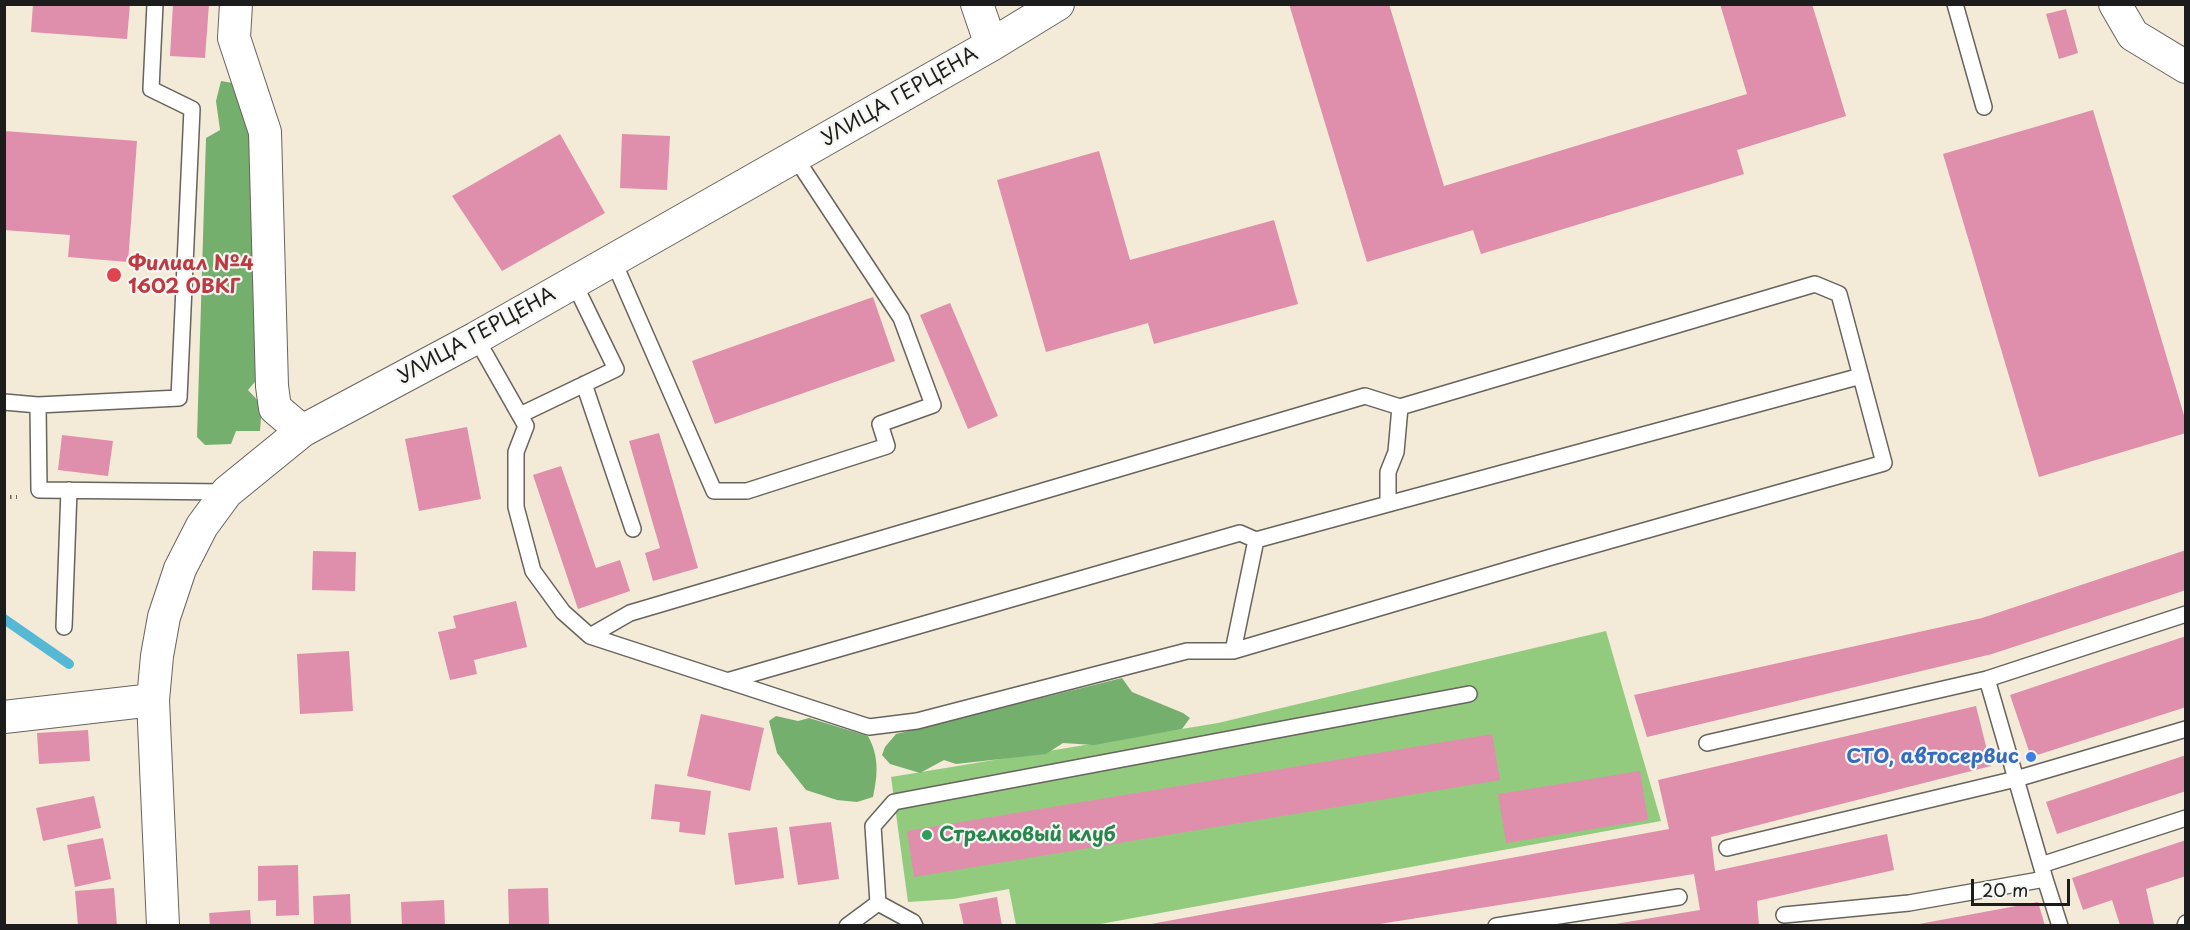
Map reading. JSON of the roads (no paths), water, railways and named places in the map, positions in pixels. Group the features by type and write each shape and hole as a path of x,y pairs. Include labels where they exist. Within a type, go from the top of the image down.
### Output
{"street":[{"path":"236,4 234,38 265,132 272,386 275,408 302,431"},
{"path":"977,4 992,45"},
{"name":"УЛИЦА ГЕРЦЕНА","path":"164,926 153,700 157,656 164,617 180,569 202,526 227,492 302,431 574,283 992,45 1058,4"},
{"path":"2115,4 2133,35 2186,68"},
{"path":"4,717 153,700"}],"lane":[{"path":"4,402 38,405 178,398 192,109 151,89 155,4"},
{"path":"1955,4 1984,107"},
{"path":"614,260 714,491 747,491 887,446 880,424 933,405 901,318 795,157"},
{"path":"520,415 616,369 574,283"},
{"path":"476,338 526,426 516,452 516,507 533,571 563,612 590,636 869,727 918,721 1187,651 1233,651 1548,558 1884,463 1839,294 1815,284 1401,406 1365,396 630,613 590,636"},
{"path":"727,681 1240,533 1256,540 1861,376"},
{"path":"584,384 633,529"},
{"path":"38,405 39,490 227,492"},
{"path":"1388,504 1388,472 1396,452 1401,406"},
{"path":"64,627 69,490"},
{"path":"1233,651 1256,540"},
{"path":"1707,743 1988,679 2186,614"},
{"path":"1988,679 2060,926"},
{"path":"878,903 873,826 894,802 1469,694"},
{"path":"1727,848 2016,780 2186,729"},
{"path":"1784,915 1909,903 2043,872 2186,818"},
{"path":"1496,926 1679,897"},
{"path":"847,926 878,903"},
{"path":"878,903 913,922 915,926"}],"waterway":[{"path":"4,619 69,664"}],"place":[{"name":"Филиал №4 1602 ОВКГ","path":"114,275"},
{"name":"СТО, автосервис","path":"2031,757"},
{"name":"Стрелковый клуб","path":"927,835"}]}
